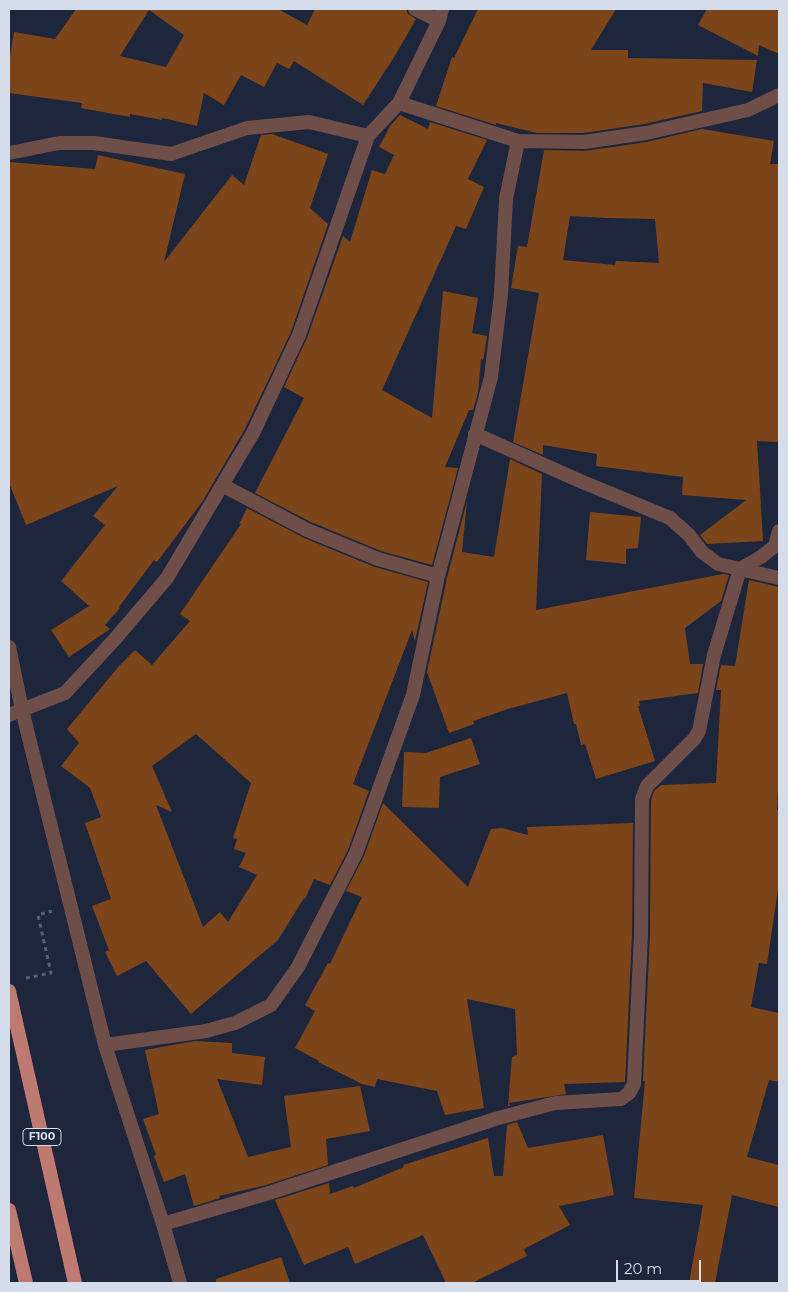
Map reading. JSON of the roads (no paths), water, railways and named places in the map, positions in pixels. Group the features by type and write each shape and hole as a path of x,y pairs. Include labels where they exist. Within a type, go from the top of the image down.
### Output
{"highway":[{"name":"F100","path":"13,986 76,1283"},
{"path":"9,1210 26,1283"}],"street":[{"path":"15,712 65,693 115,639 167,578 253,432 299,336 368,136 399,103 440,15 415,9"},
{"path":"399,103 518,141 584,142 646,133 748,110 778,98"},
{"path":"9,154 59,143 94,143 170,154 247,128 309,122 368,136"},
{"path":"105,1044 206,1031 235,1023 271,1005 298,967 356,853 410,704 438,576 491,377 501,294 506,199 518,141"},
{"path":"475,434 580,481 670,518 689,535 702,552 718,564 779,578"},
{"path":"222,485 307,530 378,559 438,576"},
{"path":"163,1224 269,1193 495,1119 555,1103 621,1099 630,1093 634,1084 640,943 642,799 647,786 694,739 699,731 714,655 740,569 761,557 775,546 779,531"},
{"path":"9,647 15,712 105,1044 180,1283"}]}
